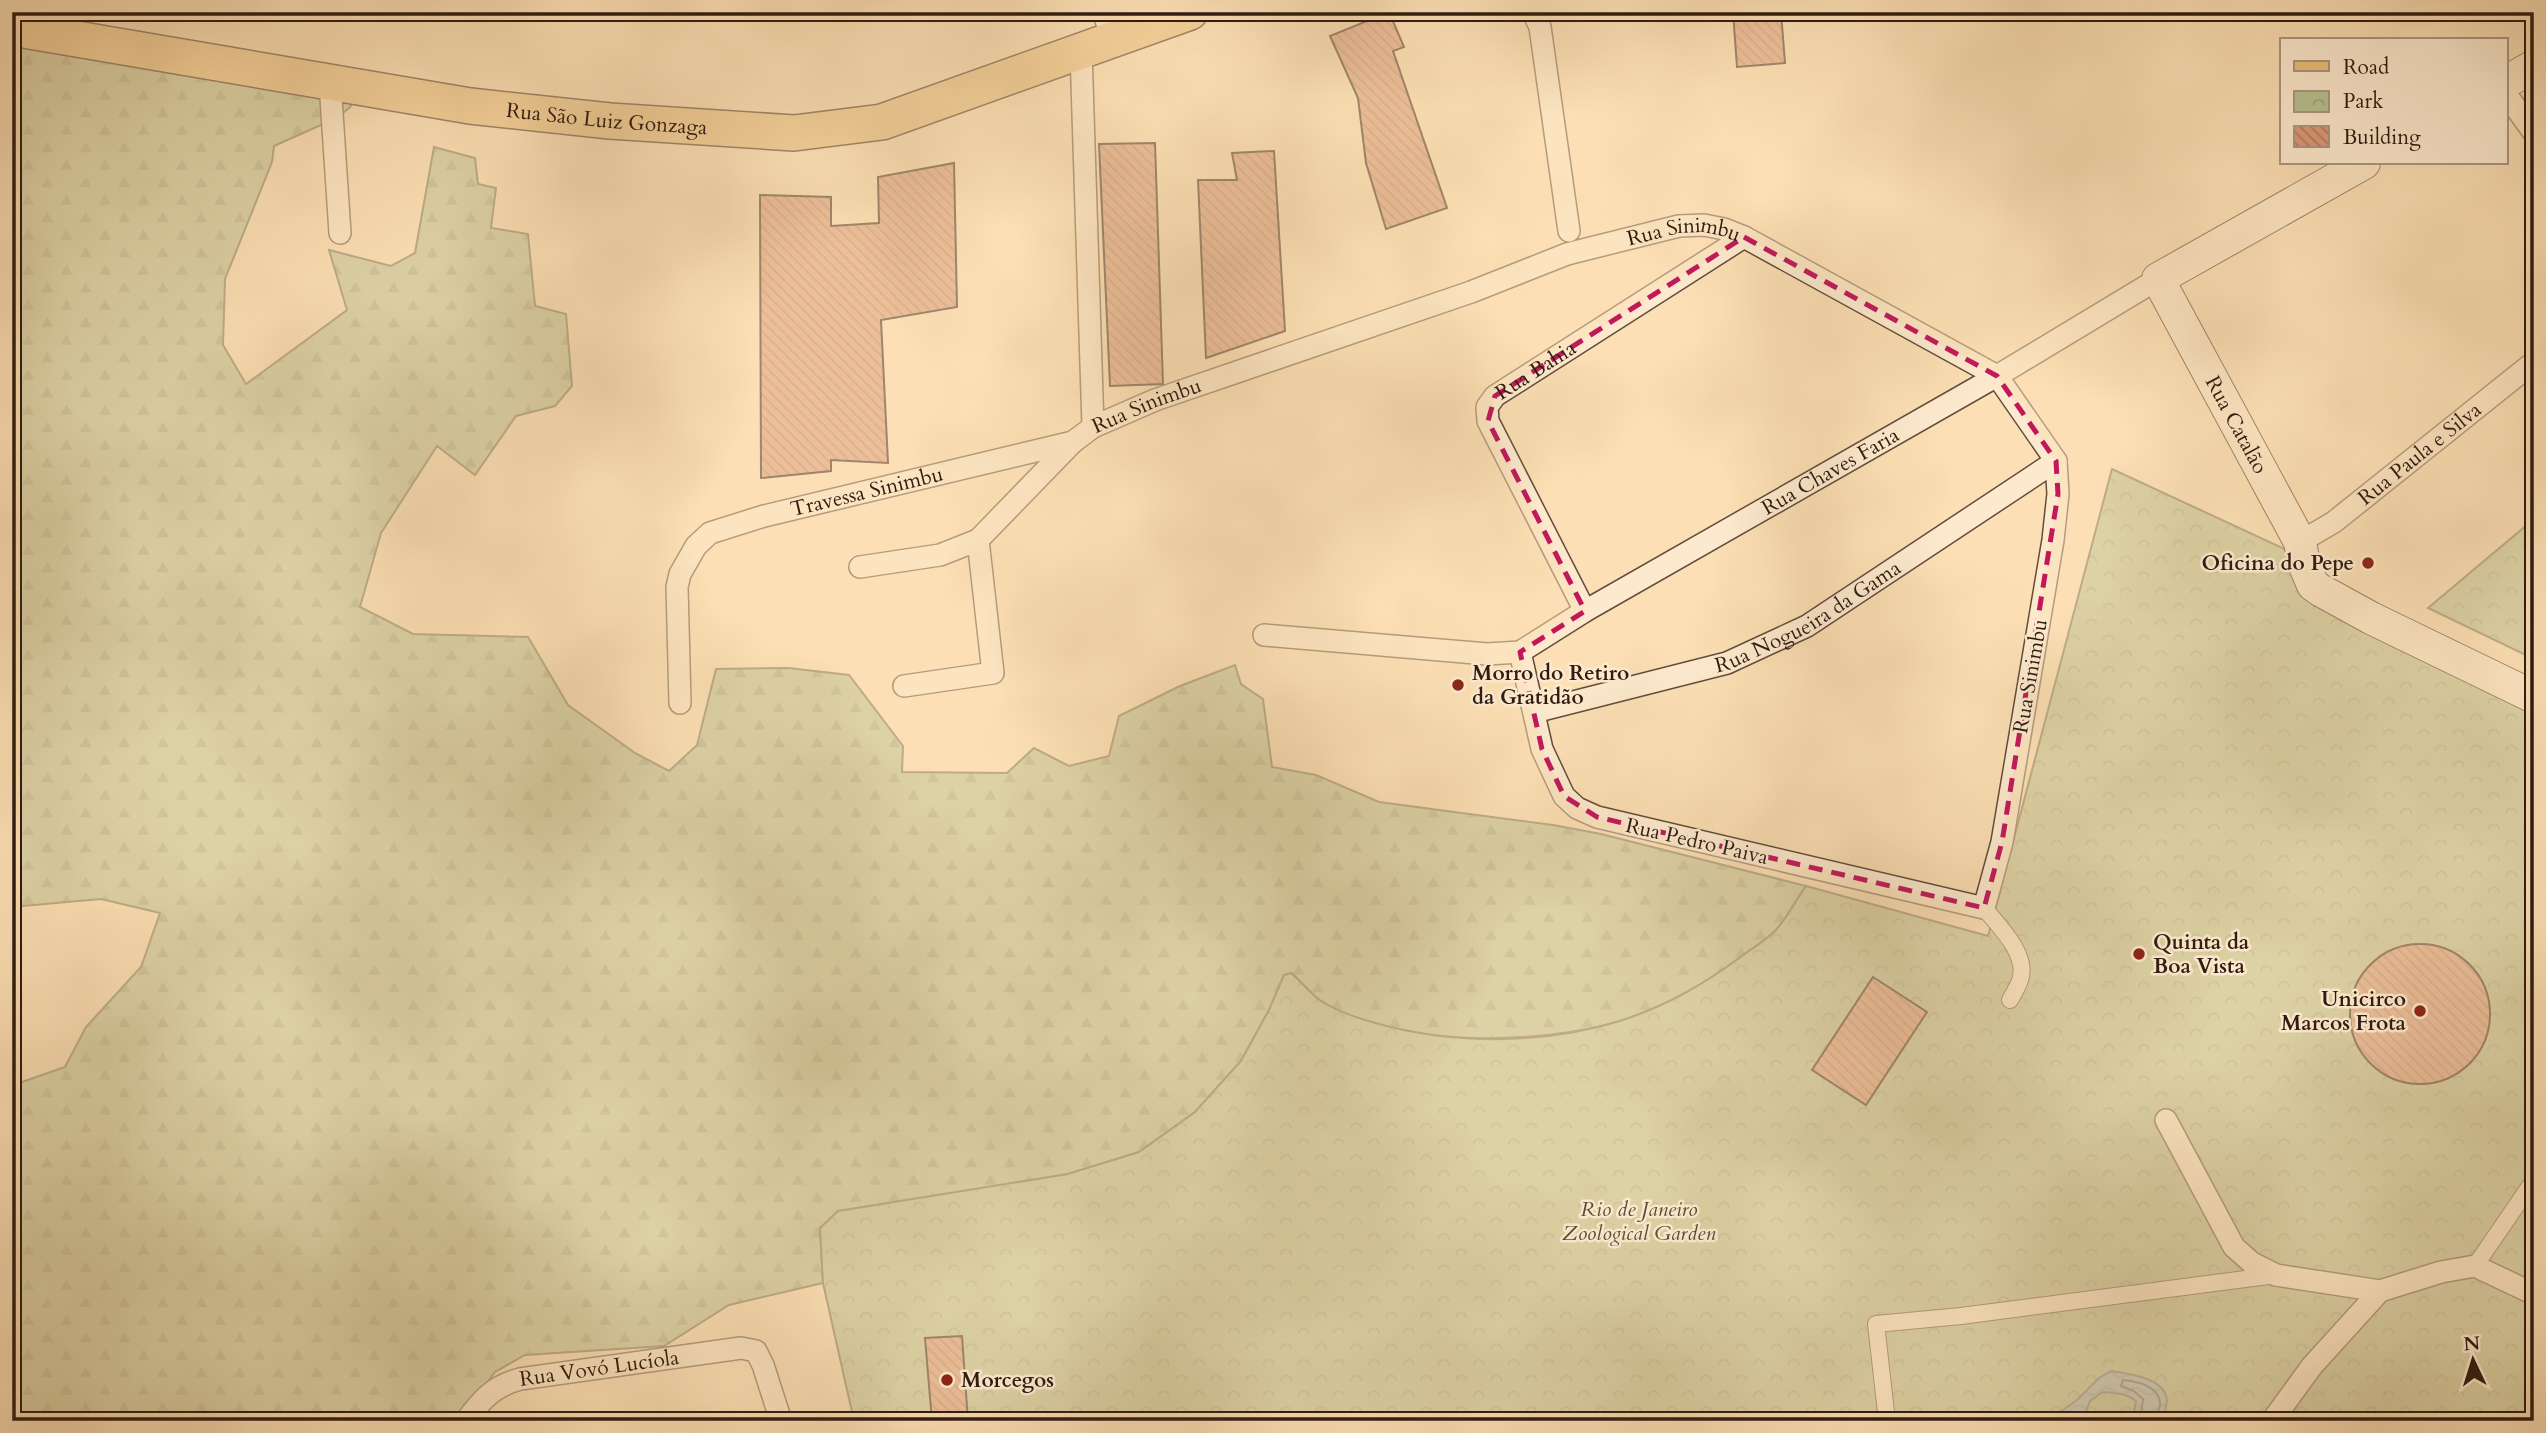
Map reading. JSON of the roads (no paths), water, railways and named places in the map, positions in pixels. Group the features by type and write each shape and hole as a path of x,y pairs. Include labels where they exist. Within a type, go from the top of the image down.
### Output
{"main road":[{"name":"Rua São Luiz Gonzaga","path":"12,28 470,106 533,114 794,133 883,122 1081,51 1108,26 1190,12"},
{"path":"2508,81 2534,66"},
{"name":"Rua Chaves Faria","path":"2158,279 2362,164"},
{"name":"Rua Catalão","path":"2158,279 2301,542 2301,555 2313,585 2361,612 2534,697"}],"street":[{"path":"1533,12 1540,27 1569,231"},
{"path":"1081,51 1093,427"},
{"path":"330,83 341,233"},
{"path":"2508,97 2534,132"},
{"name":"Rua Sinimbu","path":"860,567 940,555 978,540 1073,442 1093,427 1155,400 1471,292 1567,254 1679,226 1704,225 1724,229 1744,237 1997,376 2056,461 2058,494 2053,540 2002,842 1984,908"},
{"name":"Rua Bahia","path":"1586,611 1488,421 1487,407 1495,396 1744,237"},
{"name":"Rua Chaves Faria","path":"1264,635 1487,654 1520,652 1586,611 1997,376 2158,279"},
{"name":"Rua Paula e Silva","path":"2301,542 2334,522 2534,362"},
{"name":"Travessa Sinimbu","path":"680,703 677,587 680,574 696,546 710,533 791,509 1073,442"},
{"name":"Rua Nogueira da Gama","path":"1534,712 1727,663 1807,626 2056,461"},
{"path":"904,686 993,673 978,540"},
{"name":"Rua Pedro Paiva","path":"1520,652 1542,749 1564,796 1577,808 1597,817 1984,908"},
{"path":"1984,908 2011,939 2019,959 2022,978 2010,1000"},
{"path":"2166,1120 2234,1247 2252,1263 2276,1275"},
{"path":"2475,1266 2534,1180"},
{"path":"1887,1421 1876,1324 1961,1316 2276,1275 2380,1291 2441,1272 2475,1266 2534,1294"},
{"path":"2273,1421 2312,1366 2380,1291"},
{"name":"Rua Vovó Lucíola","path":"466,1421 482,1398 500,1385 520,1379 748,1348 757,1351 781,1421"}],"water":[{"path":"2111,1371 2145,1378 2162,1389 2166,1397 2166,1408 2160,1421 2125,1421 2134,1412 2136,1401 2124,1395 2103,1392 2090,1401 2082,1421 2048,1421 2077,1400 2099,1378"}],"place":[{"name":"Oficina do Pepe","path":"2368,563"},
{"name":"Morro do Retiro da Gratidão","path":"1458,685"},
{"name":"Quinta da Boa Vista","path":"2139,954"},
{"name":"Unicirco Marcos Frota","path":"2420,1011"},
{"name":"Morcegos","path":"947,1380"}],"park label":[{"name":"Rio de Janeiro Zoological Garden","path":"1639,1221"}]}
